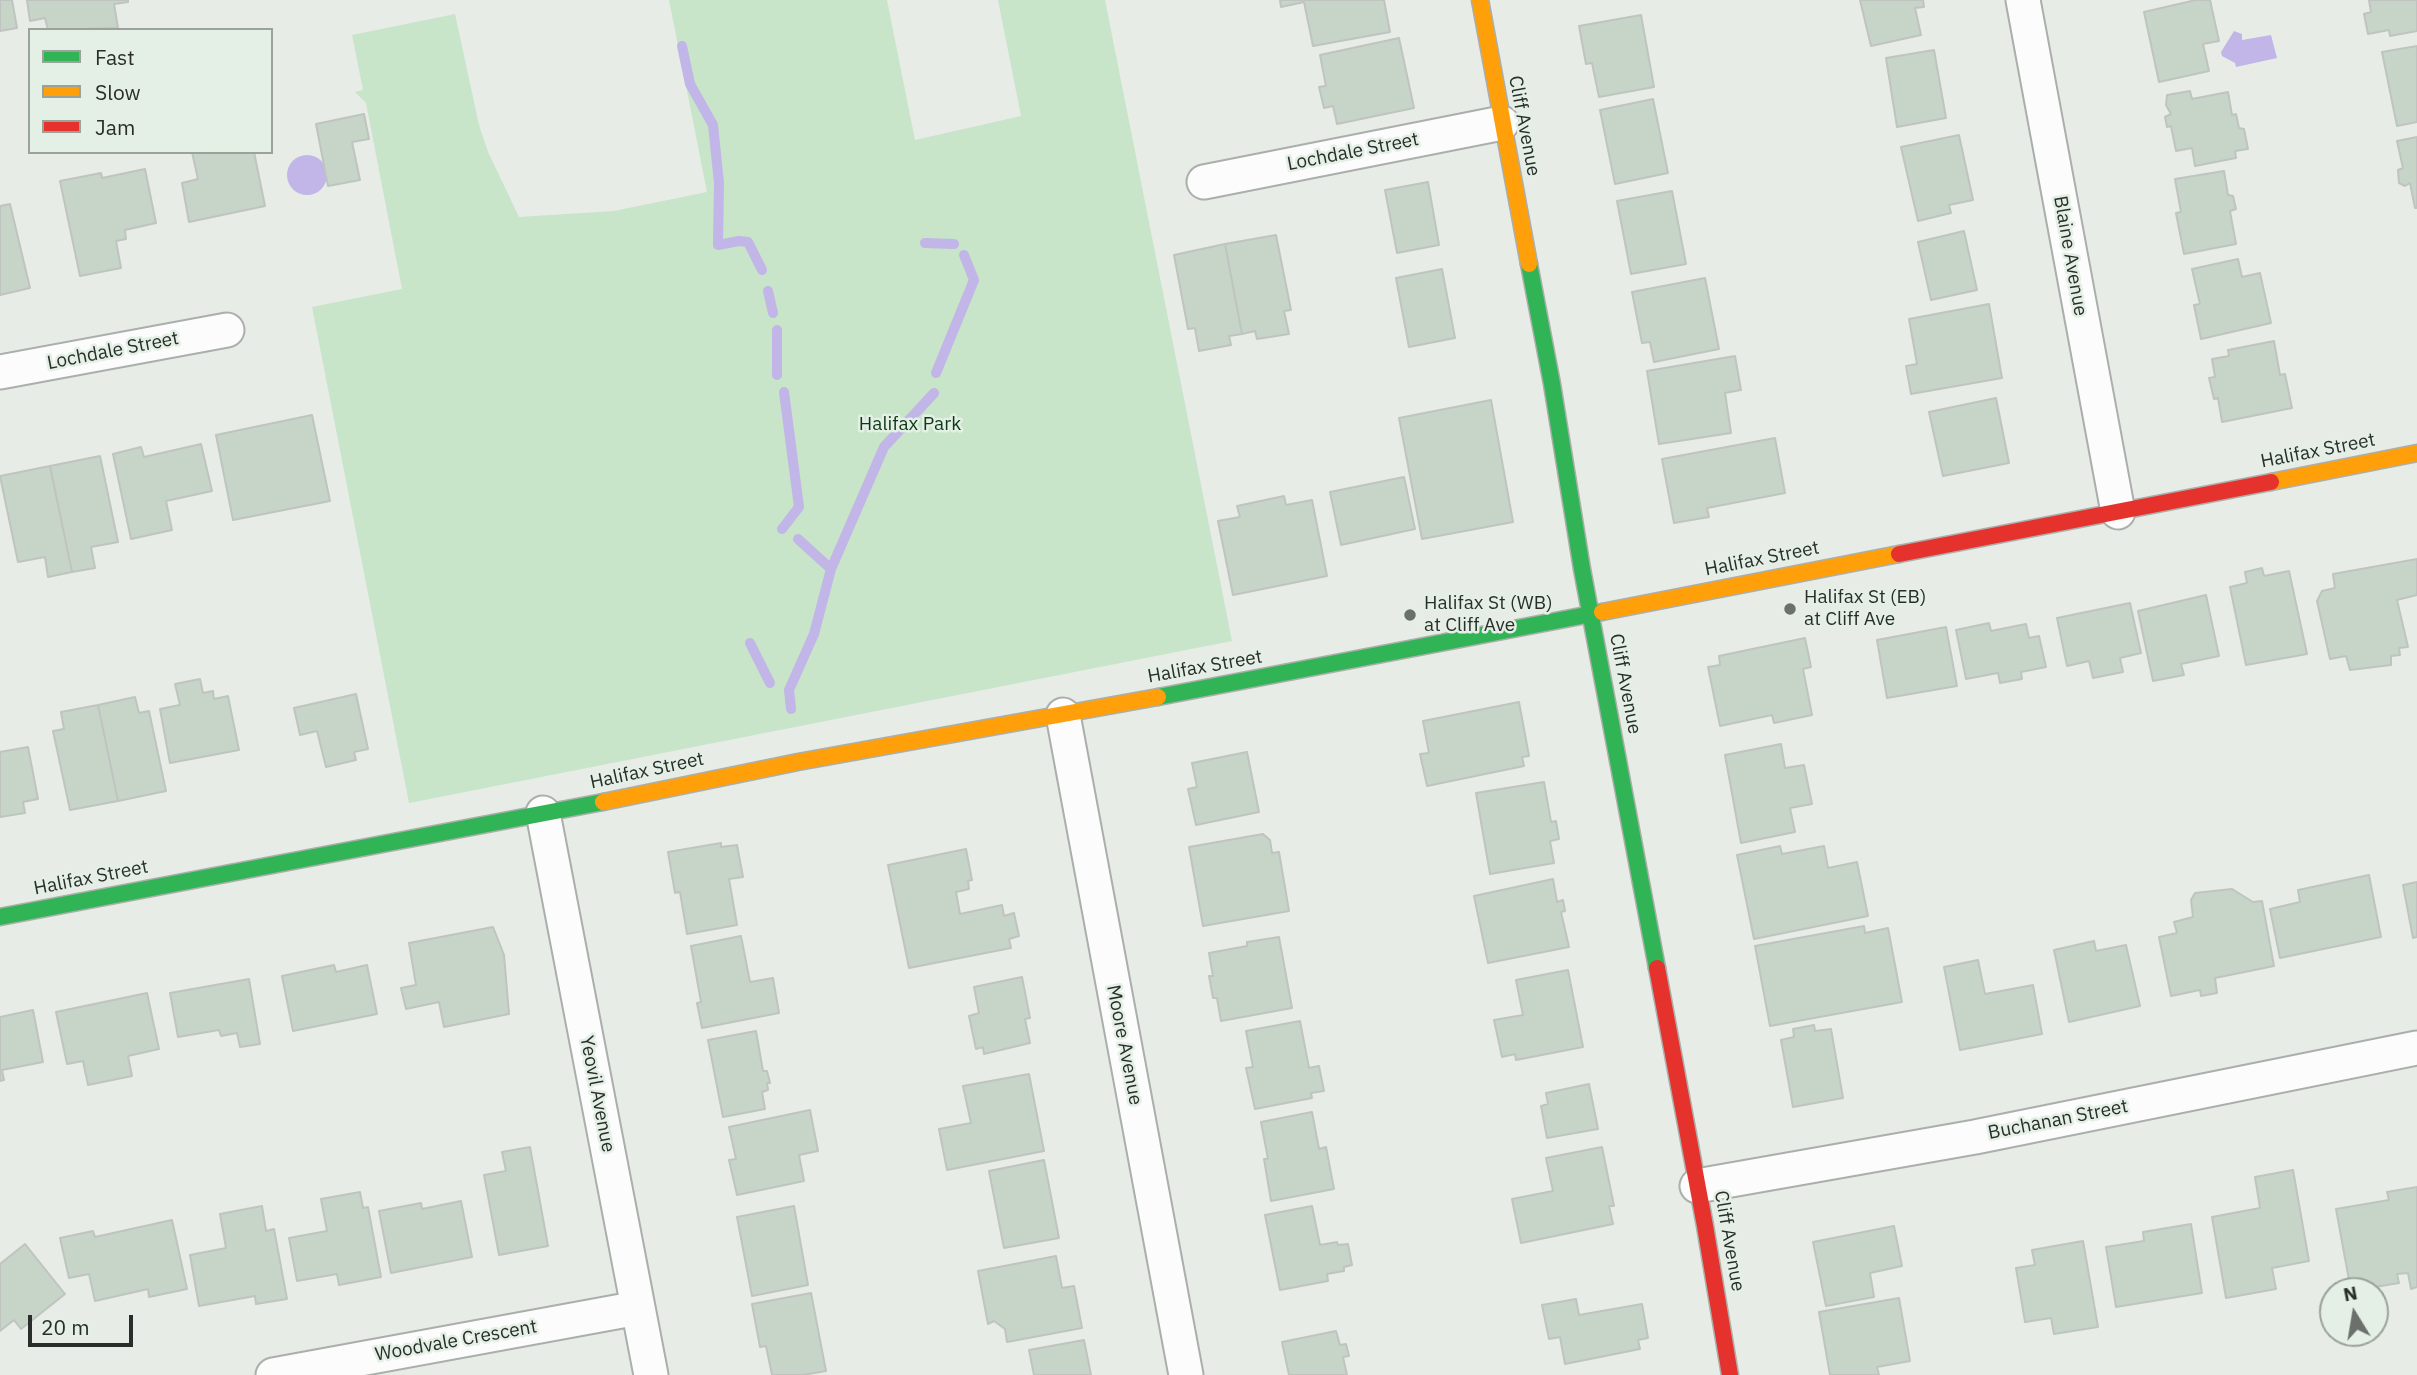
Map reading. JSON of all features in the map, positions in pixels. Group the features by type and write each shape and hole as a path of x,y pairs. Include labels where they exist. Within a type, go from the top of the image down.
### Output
{"street":[{"name":"Cliff Avenue","path":"1480,0 1552,384 1591,614 1730,1375"},
{"name":"Blaine Avenue","path":"2024,0 2118,512"},
{"name":"Lochdale Street","path":"1204,182 1502,122"},
{"name":"Lochdale Street","path":"0,372 227,330"},
{"name":"Halifax Street","path":"0,917 798,762 1063,715 1591,614 2417,453"},
{"name":"Moore Avenue","path":"1063,715 1186,1375"},
{"name":"Yeovil Avenue","path":"543,813 651,1375"},
{"name":"Buchanan Street","path":"1697,1186 1975,1137 2417,1048"},
{"name":"Woodvale Crescent","path":"273,1375 638,1308"}],"green space":[{"name":"Halifax Park","path":"669,0 887,0 915,140 1021,116 998,0 1105,0 1232,641 409,803 312,307 402,289 366,103 355,92 363,90 352,35 455,14 479,125 488,152 519,217 614,211 707,192"}],"shaded area":[{"path":"2234,31 2242,34 2242,40 2271,35 2277,58 2236,67 2235,63 2222,56 2221,52"},
{"path":"307,155 321,161 327,175 321,189 307,195 293,189 287,175 293,161"}],"building":[{"path":"0,0 12,0 17,28 0,31"},
{"path":"27,0 128,0 114,4 118,28 48,28 45,18 30,21"},
{"path":"1280,0 1384,0 1390,32 1313,46 1304,2 1281,7"},
{"path":"1860,0 1923,0 1924,7 1915,8 1921,35 1871,46"},
{"path":"2196,0 2210,0 2219,41 2203,44 2209,71 2159,82 2144,12"},
{"path":"2369,0 2417,0 2417,31 2390,36 2389,30 2368,34 2364,14 2371,12"},
{"path":"1641,15 1654,87 1599,97 1592,63 1586,64 1579,26"},
{"path":"1399,38 1414,108 1337,124 1333,106 1324,108 1319,87 1326,86 1320,55"},
{"path":"2417,46 2417,122 2397,126 2382,52"},
{"path":"1934,50 1946,118 1897,127 1886,58"},
{"path":"2190,91 2192,99 2228,92 2232,115 2236,114 2239,128 2244,129 2248,149 2235,151 2236,158 2195,166 2192,148 2176,151 2171,126 2167,127 2165,117 2171,114 2166,105 2167,95"},
{"path":"1653,99 1668,173 1615,184 1600,110"},
{"path":"364,114 369,139 352,142 360,180 328,186 316,124"},
{"path":"1959,135 1973,200 1949,205 1951,213 1918,221 1901,147"},
{"path":"2417,137 2415,208 2410,183 2405,186 2399,183 2398,170 2403,168 2397,141"},
{"path":"192,154 254,154 265,206 189,222 182,183 198,179"},
{"path":"145,169 156,223 125,230 126,239 116,241 121,268 80,276 60,181 101,173 102,178"},
{"path":"2224,171 2228,195 2233,196 2236,209 2230,211 2236,244 2184,254 2176,213 2181,212 2175,179"},
{"path":"1428,182 1439,245 1397,253 1385,190"},
{"path":"1672,191 1686,264 1631,274 1617,201"},
{"path":"10,204 30,288 0,295 0,206"},
{"path":"1964,231 1977,290 1931,300 1918,242"},
{"path":"1276,235 1291,310 1284,311 1289,334 1257,339 1255,331 1242,334 1225,244"},
{"path":"1225,244 1242,334 1229,336 1231,345 1199,351 1195,328 1188,329 1174,255"},
{"path":"2238,259 2242,277 2260,273 2271,323 2201,339 2194,305 2200,304 2192,269"},
{"path":"1442,269 1455,338 1409,347 1396,278"},
{"path":"1705,278 1719,349 1654,362 1650,342 1642,343 1632,292"},
{"path":"1989,304 2002,378 1911,394 1906,366 1917,364 1909,319"},
{"path":"2274,341 2280,375 2285,374 2292,408 2222,422 2218,398 2214,399 2209,378 2215,377 2212,359 2229,356 2228,350"},
{"path":"1735,356 1741,390 1725,393 1731,433 1659,444 1647,371"},
{"path":"1996,398 2009,463 1943,476 1929,412"},
{"path":"1491,400 1513,522 1422,539 1399,418"},
{"path":"312,415 330,501 233,520 216,435"},
{"path":"1775,438 1785,493 1707,508 1709,517 1674,523 1662,459"},
{"path":"201,444 212,491 166,501 172,530 131,539 113,454 141,447 144,457"},
{"path":"100,456 118,542 91,547 95,568 72,572 50,466"},
{"path":"50,466 72,572 48,577 45,557 18,562 0,476"},
{"path":"1404,477 1415,529 1341,545 1330,492"},
{"path":"1284,496 1286,505 1312,500 1327,576 1233,595 1218,521 1240,517 1237,506"},
{"path":"2417,559 2417,595 2397,600 2408,647 2399,648 2400,655 2391,656 2391,665 2350,670 2346,656 2330,659 2317,601 2322,591 2335,588 2333,574"},
{"path":"2262,568 2264,576 2289,571 2307,654 2246,665 2230,587 2247,583 2245,572"},
{"path":"2206,595 2219,656 2181,664 2184,675 2153,681 2138,611"},
{"path":"2130,603 2141,653 2120,658 2123,672 2093,678 2089,661 2067,666 2057,618"},
{"path":"1989,623 1991,631 2026,624 2029,638 2039,636 2046,667 2021,672 2022,679 2000,683 1998,673 1966,679 1956,630"},
{"path":"1946,627 1957,686 1887,698 1877,640"},
{"path":"1805,638 1811,667 1803,669 1812,715 1774,723 1772,715 1720,726 1708,667 1720,665 1719,656"},
{"path":"200,679 203,693 213,691 214,699 228,696 239,750 170,763 160,709 180,705 175,684"},
{"path":"356,694 368,749 354,752 356,760 326,767 317,731 300,735 294,708"},
{"path":"135,697 139,713 149,711 166,791 118,801 98,705"},
{"path":"1519,702 1529,756 1522,757 1524,766 1427,786 1420,754 1429,753 1423,721"},
{"path":"98,705 118,801 70,810 53,731 64,729 61,712"},
{"path":"1781,744 1785,768 1804,765 1812,804 1790,808 1795,832 1741,843 1725,755"},
{"path":"28,747 38,799 23,802 25,813 0,817 0,752"},
{"path":"1247,752 1259,812 1196,825 1188,789 1197,787 1192,763"},
{"path":"1544,782 1551,822 1556,821 1559,839 1550,841 1554,863 1490,874 1476,793"},
{"path":"1263,834 1270,840 1272,853 1279,852 1289,911 1203,926 1189,847"},
{"path":"721,843 721,847 737,845 743,877 729,879 737,925 687,934 680,892 675,893 668,852"},
{"path":"1780,846 1782,854 1824,846 1828,868 1857,862 1868,916 1754,939 1737,855"},
{"path":"966,849 972,880 968,881 969,889 956,892 960,914 1002,905 1004,916 1014,913 1019,936 1009,939 1011,948 909,968 888,865"},
{"path":"2369,875 2381,937 2280,958 2270,909 2300,902 2298,890"},
{"path":"1553,879 1557,902 1563,900 1565,911 1561,912 1569,947 1488,963 1474,896"},
{"path":"2417,882 2417,937 2413,938 2403,885"},
{"path":"2232,889 2253,902 2262,901 2274,966 2215,978 2217,993 2201,996 2200,990 2171,996 2159,937 2177,933 2174,922 2193,917 2191,900 2195,893"},
{"path":"1864,926 1865,933 1888,928 1902,1002 1770,1026 1755,946"},
{"path":"493,927 504,955 509,1014 444,1027 439,1002 406,1009 401,988 416,985 409,943"},
{"path":"741,936 750,982 773,978 779,1013 702,1028 697,1003 701,1002 691,946"},
{"path":"1279,937 1292,1008 1221,1021 1209,976 1213,976 1209,953 1247,946 1247,942"},
{"path":"2094,941 2096,951 2126,945 2140,1006 2069,1022 2054,950"},
{"path":"1978,960 1985,994 2033,985 2042,1034 1960,1050 1944,967"},
{"path":"334,965 336,972 367,965 377,1014 293,1031 282,976"},
{"path":"1568,970 1583,1047 1516,1060 1515,1054 1502,1057 1494,1020 1523,1015 1516,980"},
{"path":"1022,977 1030,1018 1025,1019 1030,1043 984,1054 983,1047 976,1049 969,1016 979,1013 974,987"},
{"path":"249,979 260,1044 240,1047 237,1033 221,1036 219,1030 178,1037 170,993"},
{"path":"147,993 159,1049 128,1056 132,1076 88,1085 83,1061 67,1064 56,1012"},
{"path":"33,1010 43,1062 2,1070 4,1080 0,1081 0,1017"},
{"path":"1300,1021 1309,1068 1319,1066 1324,1091 1311,1093 1312,1098 1255,1109 1246,1068 1253,1067 1246,1031"},
{"path":"1814,1025 1815,1031 1831,1029 1843,1098 1793,1107 1781,1040 1794,1037 1793,1029"},
{"path":"756,1031 763,1071 767,1071 770,1083 767,1083 768,1090 762,1092 765,1109 723,1117 708,1040"},
{"path":"1029,1074 1044,1151 947,1170 939,1129 971,1123 963,1086"},
{"path":"1589,1084 1598,1129 1547,1138 1541,1106 1548,1104 1546,1093"},
{"path":"810,1110 818,1151 799,1155 804,1181 737,1195 729,1160 736,1159 729,1127"},
{"path":"1312,1112 1319,1149 1326,1147 1334,1189 1271,1201 1264,1159 1268,1159 1261,1122"},
{"path":"530,1147 548,1246 499,1255 484,1175 506,1171 502,1152"},
{"path":"1602,1147 1614,1206 1609,1206 1613,1224 1521,1243 1512,1199 1553,1191 1546,1158"},
{"path":"1044,1160 1059,1238 1004,1248 989,1171"},
{"path":"2293,1170 2309,1261 2272,1268 2276,1289 2226,1298 2212,1217 2260,1208 2255,1177"},
{"path":"2417,1187 2417,1287 2411,1289 2408,1273 2397,1274 2399,1283 2389,1285 2389,1277 2348,1277 2336,1209 2389,1200 2387,1192"},
{"path":"360,1192 363,1208 368,1207 381,1277 339,1285 337,1274 297,1281 289,1238 327,1231 321,1199"},
{"path":"461,1201 472,1257 391,1273 379,1211 421,1203 422,1209"},
{"path":"262,1206 266,1231 274,1229 287,1299 256,1304 255,1296 199,1306 190,1255 226,1248 220,1214"},
{"path":"794,1206 808,1285 752,1296 737,1217"},
{"path":"1312,1206 1320,1245 1337,1242 1338,1245 1348,1244 1352,1265 1344,1267 1344,1271 1327,1274 1328,1281 1280,1290 1265,1215"},
{"path":"172,1220 187,1289 149,1297 148,1289 95,1301 89,1274 69,1278 60,1238 93,1231 95,1237"},
{"path":"2191,1224 2202,1293 2116,1307 2106,1247 2144,1241 2143,1232"},
{"path":"1894,1226 1902,1266 1870,1273 1874,1297 1826,1306 1813,1242"},
{"path":"2083,1241 2098,1327 2054,1334 2051,1318 2025,1322 2016,1268 2035,1265 2032,1250"},
{"path":"25,1244 65,1294 21,1329 14,1320 0,1331 0,1264"},
{"path":"1056,1256 1062,1288 1074,1286 1082,1328 1007,1342 1005,1329 994,1321 988,1324 978,1271"},
{"path":"811,1293 826,1371 803,1375 772,1375 766,1346 760,1347 752,1304"},
{"path":"1899,1298 1910,1361 1877,1367 1879,1375 1830,1375 1819,1312"},
{"path":"1576,1299 1579,1315 1642,1304 1648,1338 1638,1340 1640,1349 1565,1364 1560,1337 1549,1339 1542,1305"},
{"path":"1336,1331 1340,1345 1346,1344 1349,1356 1343,1357 1347,1375 1289,1375 1282,1342"},
{"path":"1084,1340 1091,1375 1034,1375 1029,1350"}],"waterway":[{"path":"682,46 690,84 713,125 719,183 718,245 748,242 762,270"},
{"path":"925,243 954,244"},
{"path":"936,373 974,280 964,255"},
{"path":"768,291 773,313"},
{"path":"777,330 777,375"},
{"path":"782,529 799,507 784,392"},
{"path":"831,569 884,447 934,393"},
{"path":"791,709 789,690 814,634 831,569 798,539"},
{"path":"750,643 770,683"}],"traffic: fast":[{"path":"1529,264 1552,384 1582,569 1657,968"},
{"path":"1158,697 1602,612"},
{"path":"0,917 603,802"}],"traffic: slow":[{"path":"1480,0 1529,264"},
{"path":"2271,482 2417,453"},
{"path":"1602,612 1899,554"},
{"path":"603,802 798,762 1158,697"}],"traffic: jam":[{"path":"1899,554 2271,482"},
{"path":"1657,968 1730,1375"}],"place":[{"name":"Halifax St (EB) at Cliff Ave","path":"1790,609"},
{"name":"Halifax St (WB) at Cliff Ave","path":"1410,615"}]}
